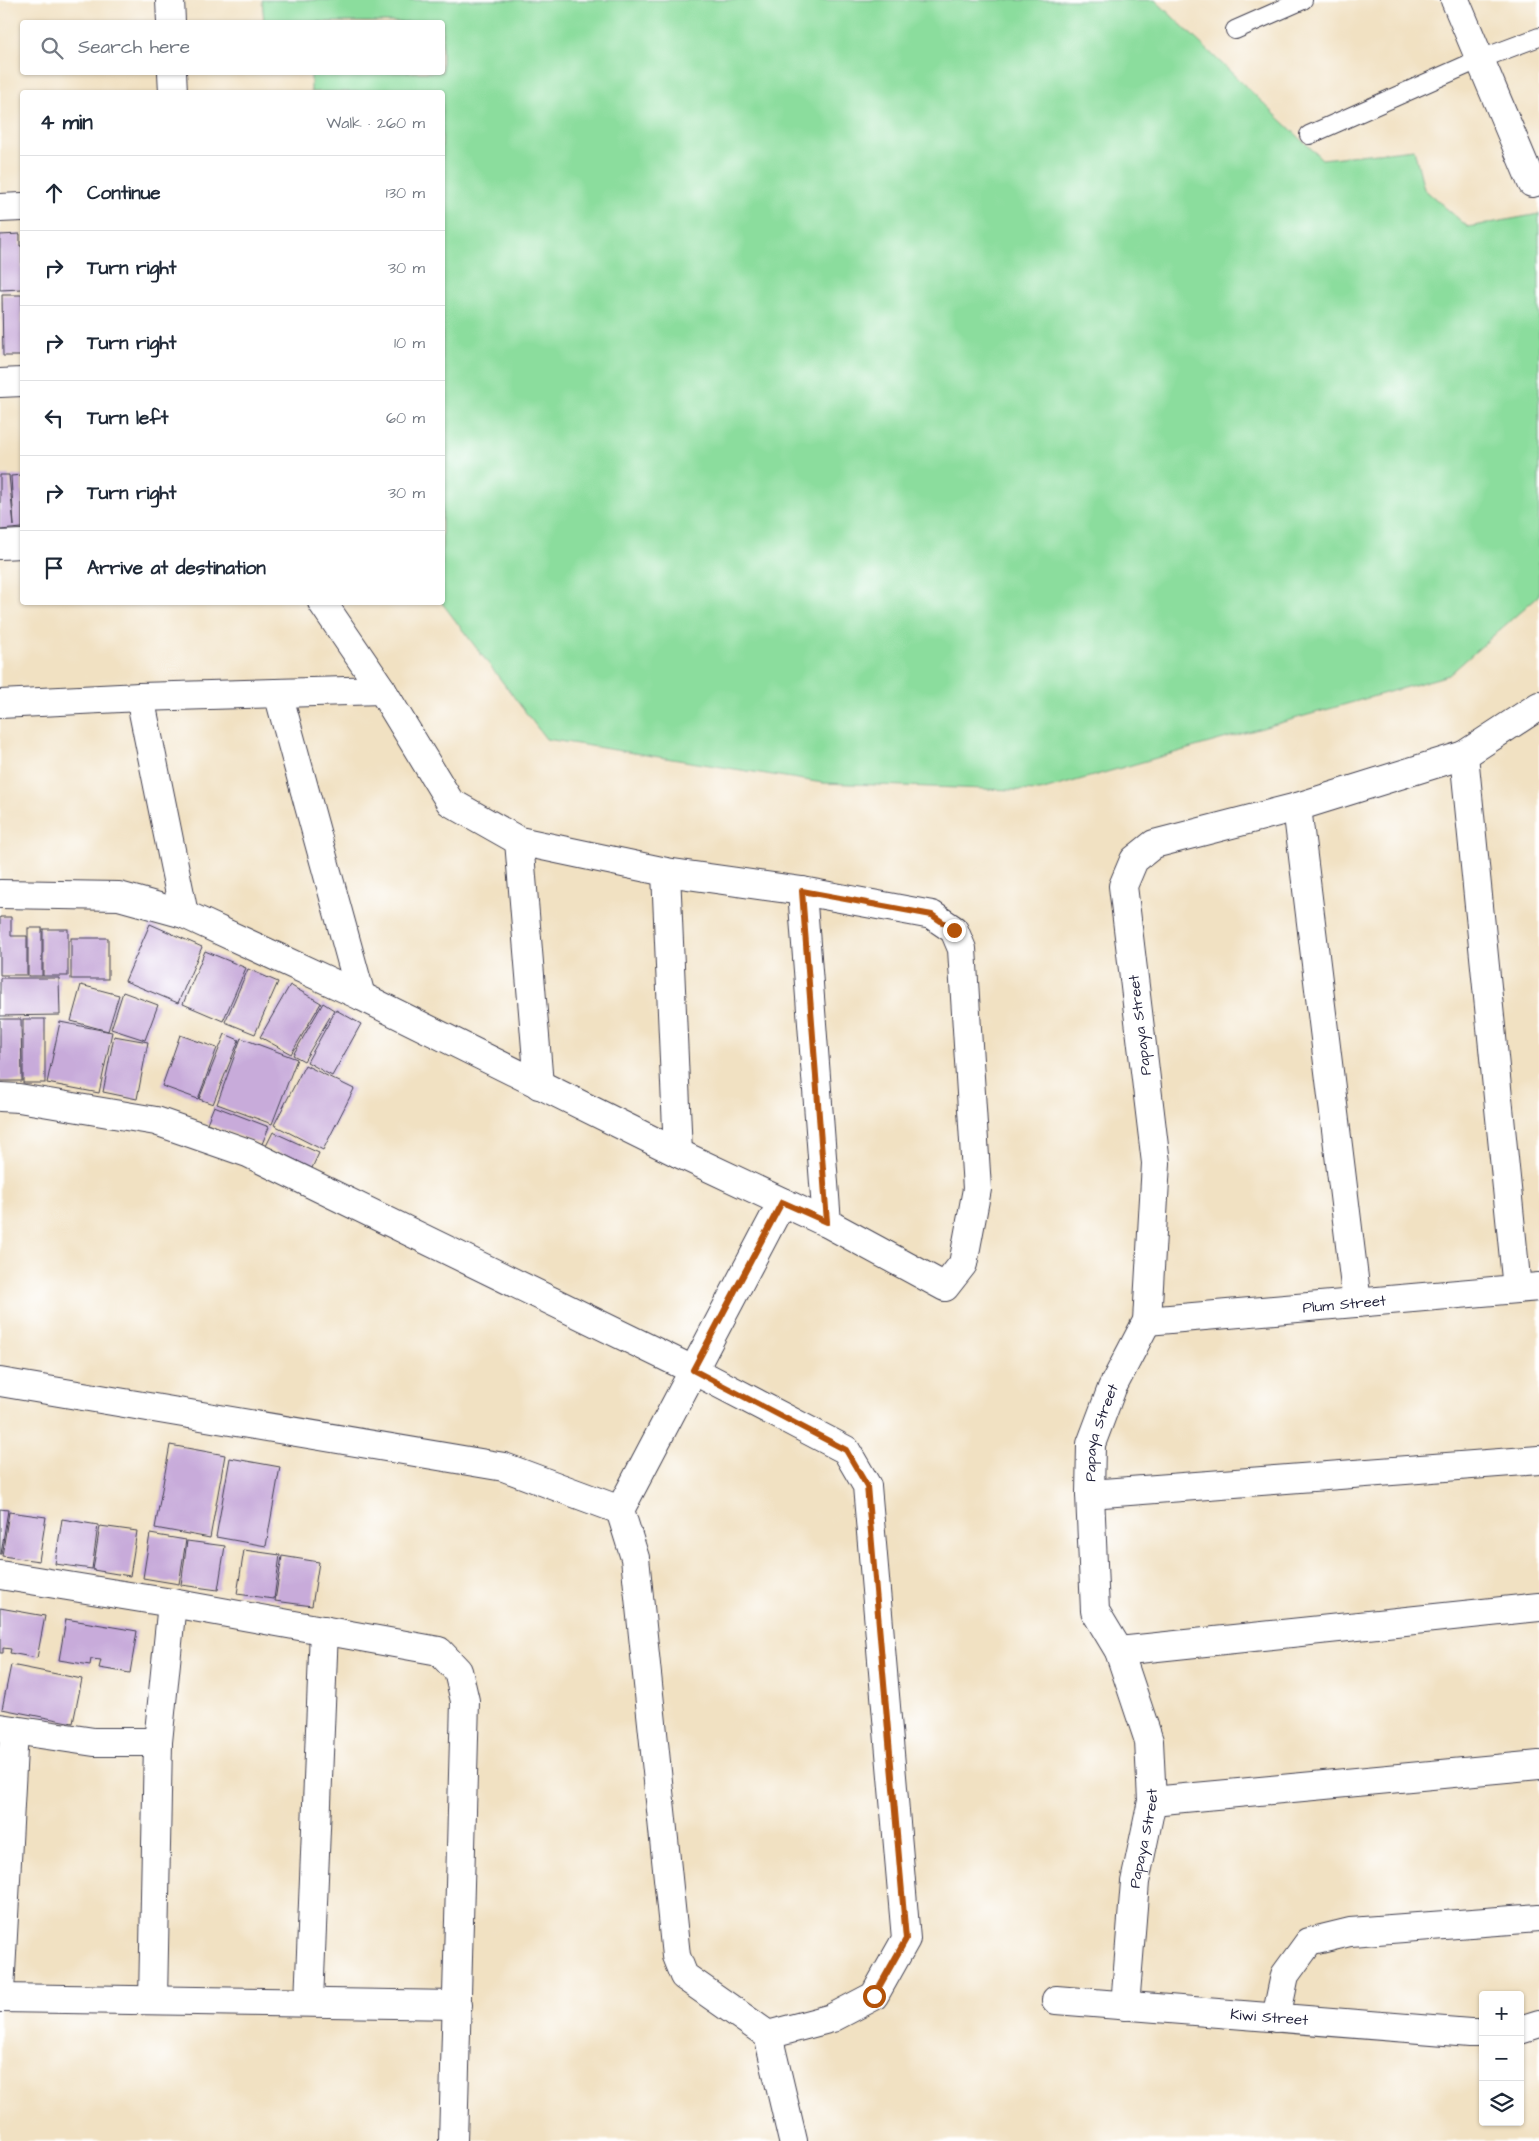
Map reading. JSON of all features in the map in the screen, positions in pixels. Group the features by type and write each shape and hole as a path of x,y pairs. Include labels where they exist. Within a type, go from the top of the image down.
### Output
{"street":[{"path":"170,0 171,20"},
{"path":"1455,0 1478,60 1532,184 1539,181"},
{"path":"172,75 172,90"},
{"path":"0,208 20,207"},
{"path":"0,383 20,382"},
{"path":"0,545 20,544"},
{"path":"0,894 119,896 184,914 361,996 678,1153 827,1222 945,1287 963,1264 977,1190 962,949 954,930 932,915 802,891 666,872 519,841 450,802 382,690 324,605"},
{"path":"0,704 140,697 382,690"},
{"path":"278,693 361,996"},
{"path":"140,697 184,914"},
{"path":"1357,1303 1297,807 1464,755 1539,706"},
{"path":"1464,755 1528,1288"},
{"name":"Papaya Street","path":"1125,2006 1135,1882 1152,1801 1149,1741 1119,1652 1095,1611 1090,1494 1091,1444 1112,1388 1147,1321 1156,1163 1123,886 1134,860 1154,844 1297,807"},
{"path":"519,841 539,1085"},
{"path":"666,872 678,1153"},
{"path":"802,891 827,1222"},
{"path":"0,1097 19,1098 156,1121 248,1153 693,1370 846,1450 867,1486 906,1939 874,1996 832,2018 768,2035"},
{"path":"782,1202 620,1510 635,1558 676,1956 684,1976 768,2035 792,2141"},
{"name":"Plum Street","path":"1147,1321 1528,1288"},
{"path":"0,1382 504,1466 620,1510"},
{"path":"1090,1494 1539,1460"},
{"path":"0,1575 172,1602 439,1651 458,1671 465,1701 453,2141"},
{"path":"153,2000 158,1742 172,1602"},
{"path":"1119,1652 1539,1607"},
{"path":"309,2002 324,1630"},
{"path":"0,1992 7,1729 94,1742 158,1742"},
{"path":"1152,1801 1539,1765"},
{"path":"1276,2018 1285,1975 1309,1942 1350,1932 1539,1918"},
{"path":"0,1998 458,2005"},
{"name":"Kiwi Street","path":"1056,2000 1479,2033"},
{"path":"1524,2029 1539,2024"}],"lane":[{"path":"1235,30 1303,0"},
{"path":"1309,135 1478,60 1539,37"}],"green space":[{"path":"262,0 1155,0 1322,159 1414,149 1424,189 1468,227 1539,214 1539,595 1449,675 1040,791 823,783 546,739 444,605 445,90 311,90 311,75 445,75 445,20 264,20"}],"building":[{"path":"20,234 20,289 0,290 0,235"},
{"path":"2,295 20,295 20,356 3,356"},
{"path":"0,475 9,475 14,526 11,476 20,475 20,528 0,530"},
{"path":"0,917 11,917 11,936 27,936 27,975 0,975"},
{"path":"150,924 202,947 178,1003 125,981"},
{"path":"28,928 42,928 42,976 28,976"},
{"path":"43,929 68,929 68,976 43,976"},
{"path":"71,938 108,938 108,979 71,979"},
{"path":"205,951 246,968 223,1021 183,1004"},
{"path":"248,969 278,982 255,1034 225,1022"},
{"path":"0,978 59,978 60,1015 0,1016"},
{"path":"81,985 119,995 108,1031 71,1021"},
{"path":"290,985 321,1003 291,1054 260,1037"},
{"path":"123,992 158,1005 145,1040 111,1029"},
{"path":"323,1003 334,1010 304,1061 293,1055"},
{"path":"336,1010 361,1024 332,1076 307,1062"},
{"path":"0,1019 21,1019 22,1081 0,1081"},
{"path":"23,1019 45,1019 45,1083 23,1083"},
{"path":"60,1022 112,1032 99,1093 47,1083"},
{"path":"225,1034 239,1040 213,1104 199,1099"},
{"path":"180,1035 217,1048 198,1099 162,1086"},
{"path":"114,1036 148,1042 137,1099 103,1092"},
{"path":"241,1038 297,1059 272,1124 217,1104"},
{"path":"305,1065 354,1089 323,1150 274,1125"},
{"path":"214,1106 269,1127 262,1144 207,1123"},
{"path":"273,1132 319,1153 312,1168 266,1146"},
{"path":"170,1445 225,1455 210,1538 155,1528"},
{"path":"230,1458 280,1467 266,1546 216,1537"},
{"path":"0,1509 8,1510 1,1554 0,1554"},
{"path":"9,1512 46,1517 39,1561 2,1556"},
{"path":"62,1519 98,1525 92,1569 55,1564"},
{"path":"100,1526 137,1531 130,1576 93,1570"},
{"path":"150,1534 186,1540 179,1584 143,1578"},
{"path":"187,1541 225,1546 218,1590 181,1585"},
{"path":"244,1550 280,1555 274,1599 237,1594"},
{"path":"282,1556 319,1562 312,1606 275,1601"},
{"path":"0,1608 45,1616 37,1658 10,1653 11,1649 3,1648 3,1653 0,1653"},
{"path":"66,1619 137,1631 130,1673 99,1668 101,1660 91,1659 90,1665 59,1660"},
{"path":"11,1665 82,1679 73,1723 2,1709"}],"route":[{"path":"874,1996 906,1939 867,1486 846,1450 693,1370 782,1202 827,1222 802,891 932,915 954,930"}]}
